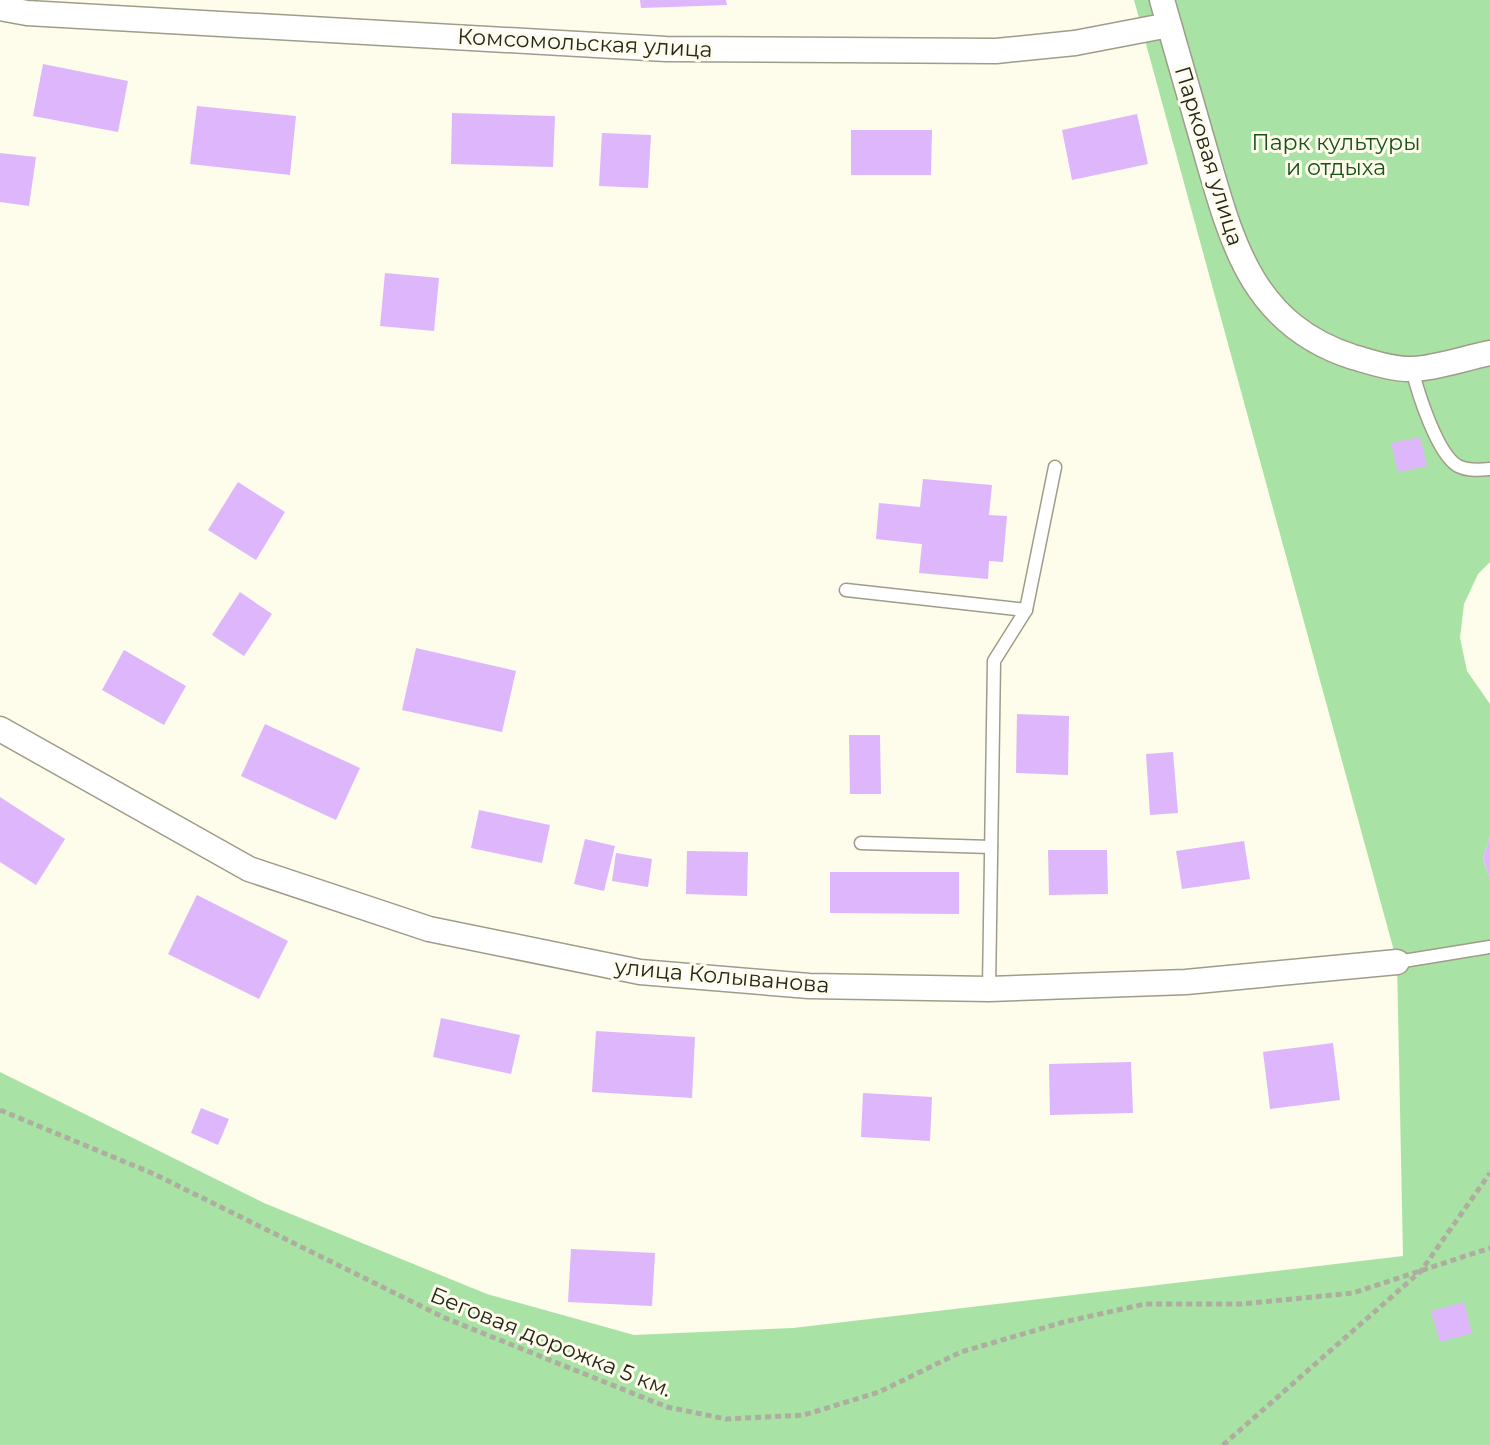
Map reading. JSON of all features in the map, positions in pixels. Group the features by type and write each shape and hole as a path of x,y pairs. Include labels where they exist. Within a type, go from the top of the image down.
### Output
{"street":[{"name":"Парковая улица","path":"1162,0 1231,238 1249,276 1274,310 1304,334 1335,351 1412,369 1490,353"},
{"name":"Комсомольская улица","path":"0,8 27,13 666,49 996,51 1075,43 1169,25"},
{"name":"улица Колыванова","path":"0,729 249,869 429,929 640,972 809,986 989,989 1186,982 1397,962"}],"lane":[{"path":"1412,369 1419,396 1445,453 1459,466 1490,469"},
{"path":"989,989 994,661 1026,610 1055,467"},
{"path":"846,590 1026,610"},
{"path":"861,843 991,847"},
{"path":"1397,962 1490,947"}],"path":[{"name":"Беговая дорожка 5 км.","path":"0,1110 154,1174 445,1318 667,1407 726,1419 804,1415 879,1392 961,1352 1064,1322 1145,1304 1242,1304 1353,1293 1490,1248"},
{"path":"1223,1445 1421,1271 1490,1173"}],"green space":[{"name":"Парк культуры и отдыха","path":"1134,0 1490,0 1490,562 1478,574 1464,604 1460,638 1467,671 1490,704 1490,836 1483,858 1490,880 1490,1445 0,1445 0,1072 264,1203 487,1294 634,1335 793,1328 1403,1256 1397,962"}],"building":[{"path":"640,0 726,0 727,5 641,8"},
{"path":"43,64 128,81 118,132 33,116"},
{"path":"197,106 296,116 290,175 190,164"},
{"path":"452,113 555,116 553,167 451,164"},
{"path":"1137,114 1148,164 1072,180 1062,130"},
{"path":"851,130 932,130 931,175 851,175"},
{"path":"602,133 651,135 648,188 599,186"},
{"path":"0,153 36,157 29,206 0,202"},
{"path":"385,273 439,278 434,331 380,326"},
{"path":"1420,437 1427,466 1398,472 1391,443"},
{"path":"923,479 992,485 989,515 1007,516 1003,562 989,561 988,579 919,573 922,544 876,539 879,503 920,507"},
{"path":"238,482 285,512 256,560 208,530"},
{"path":"240,592 272,614 244,656 212,635"},
{"path":"416,648 516,671 502,732 402,710"},
{"path":"124,650 186,686 164,725 102,690"},
{"path":"1017,714 1069,716 1068,775 1016,773"},
{"path":"265,724 360,768 336,820 241,776"},
{"path":"849,735 880,735 881,794 850,794"},
{"path":"1173,752 1178,813 1150,815 1146,754"},
{"path":"0,797 65,839 36,885 0,862"},
{"path":"479,810 550,825 542,863 471,848"},
{"path":"1490,836 1490,880 1483,858"},
{"path":"585,839 615,846 604,891 574,884"},
{"path":"1244,841 1250,879 1182,889 1176,851"},
{"path":"1048,850 1107,850 1108,894 1049,895"},
{"path":"687,851 748,852 747,896 686,894"},
{"path":"616,853 652,859 648,887 612,881"},
{"path":"830,872 959,872 959,914 830,913"},
{"path":"197,895 288,941 259,999 168,954"},
{"path":"441,1018 520,1035 511,1074 433,1057"},
{"path":"596,1031 695,1037 692,1098 592,1092"},
{"path":"1333,1043 1340,1100 1270,1109 1263,1052"},
{"path":"1131,1062 1133,1113 1050,1115 1049,1064"},
{"path":"863,1093 932,1097 930,1141 861,1137"},
{"path":"201,1108 229,1119 218,1145 191,1133"},
{"path":"571,1249 655,1253 652,1306 568,1302"},
{"path":"1464,1302 1472,1333 1440,1342 1431,1311"}]}
